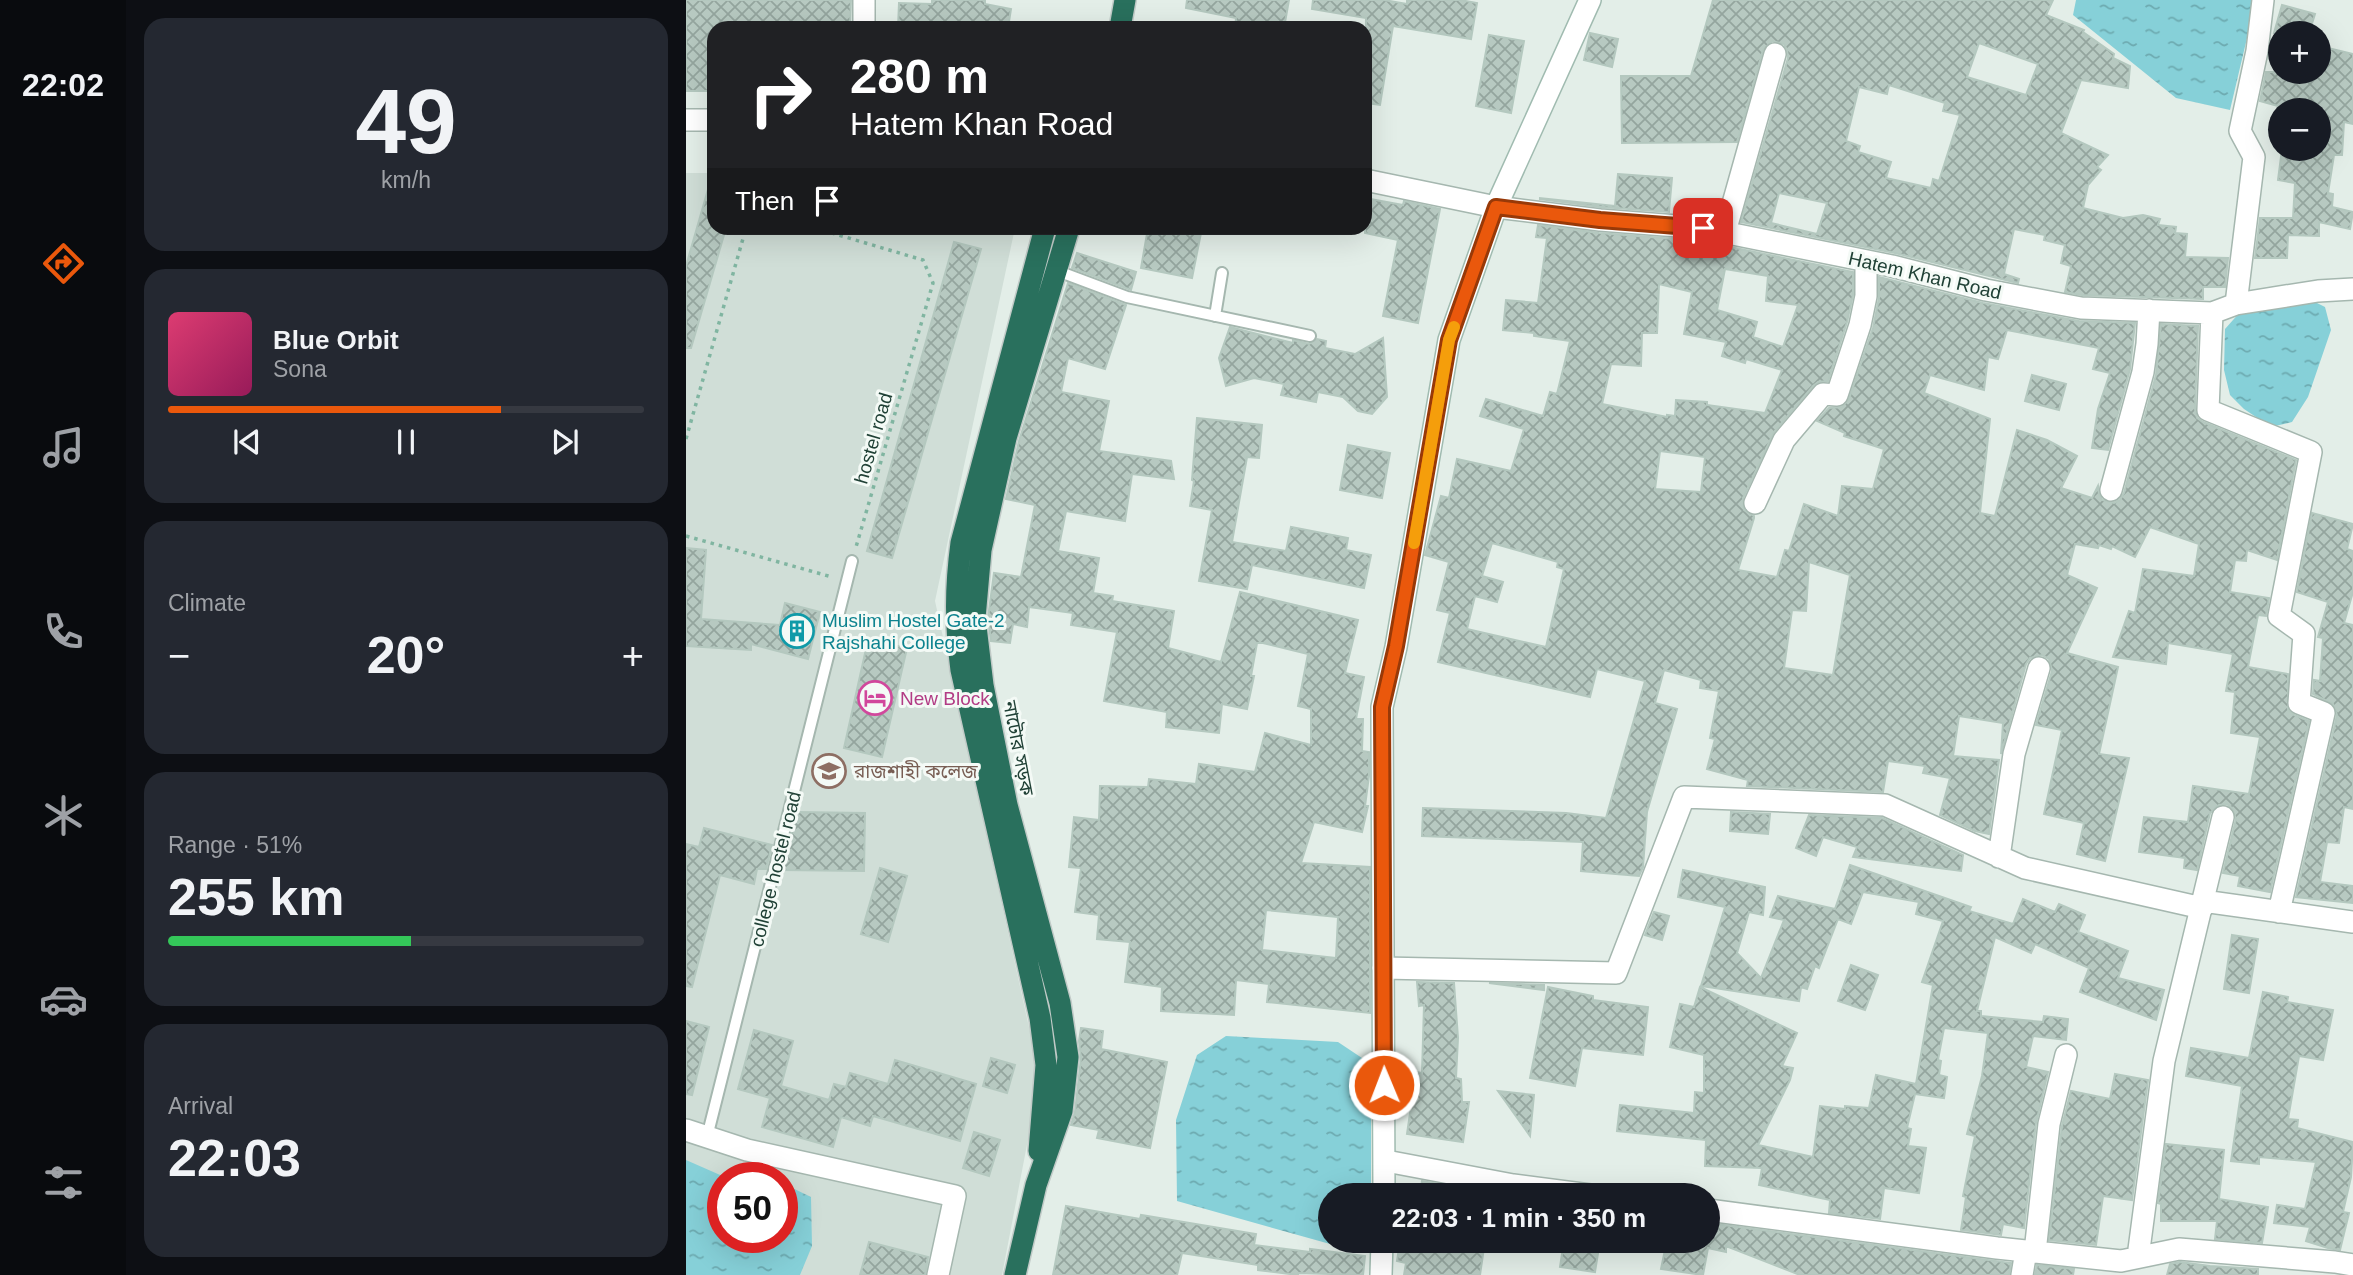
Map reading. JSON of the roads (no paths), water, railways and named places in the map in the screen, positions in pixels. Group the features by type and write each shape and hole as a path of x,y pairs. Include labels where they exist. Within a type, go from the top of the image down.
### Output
{"highway":[{"path":"1121,21 1125,0"},
{"path":"1036,1185 1046,1065 1040,1018 961,670 955,628 955,586 961,543 1043,235"},
{"name":"নাটোর সড়ক","path":"1014,1275 1036,1185 1062,1111 1068,1057 1060,1003 1007,805 983,685 975,618 981,550 1006,438 1067,235"}],"street":[{"path":"864,0 864,21"},
{"path":"1384,1183 1382,707 1396,646 1449,340 1496,207 1590,0"},
{"path":"2236,304 2254,157 2240,131 2257,51 2263,0"},
{"path":"1725,232 1774,54"},
{"path":"686,120 707,120"},
{"name":"Hatem Khan Road","path":"1372,181 1496,207 1600,220 1703,228 2081,308 2212,313 2236,304 2318,291 2353,289"},
{"path":"1755,503 1784,440 1823,394 1837,395 1860,325 1866,296 1866,261"},
{"path":"2111,489 2143,372 2148,310"},
{"path":"2212,313 2208,410 2311,452 2279,616 2304,634 2299,702 2324,713 2279,912"},
{"path":"1998,857 2014,754 2039,668"},
{"path":"1383,968 1616,973 1684,797 1885,805 2025,868 2202,905 2353,922"},
{"path":"2138,1257 2164,1061 2222,817"},
{"path":"2022,1275 2030,1252 2049,1124 2066,1055"},
{"path":"686,1130 747,1150 955,1196 938,1275"},
{"path":"1385,1161 1502,1183"},
{"path":"1720,1212 2030,1252 2121,1261 2179,1249 2353,1265"},
{"path":"1381,1275 1382,1253"}],"lane":[{"path":"1055,270 1128,298 1310,336"},
{"path":"1214,316 1222,273"},
{"name":"college hostel road","path":"707,1137 852,561"}],"water":[{"path":"2076,0 2256,0 2230,110 2176,98 2073,15"},
{"path":"2307,298 2325,307 2331,330 2308,397 2292,422 2271,427 2244,409 2230,395 2224,370 2225,329 2241,311"},
{"path":"1226,1036 1338,1042 1371,1064 1371,1183 1318,1183 1318,1241 1177,1201 1176,1120 1197,1055"},
{"path":"686,1160 707,1169 707,1253 798,1253 798,1191 811,1197 812,1246 800,1275 686,1275"}],"place":[{"name":"Muslim Hostel Gate-2 Rajshahi College","path":"797,631"},
{"name":"New Block","path":"875,698"},
{"name":"রাজশাহী কলেজ","path":"829,771"}]}
